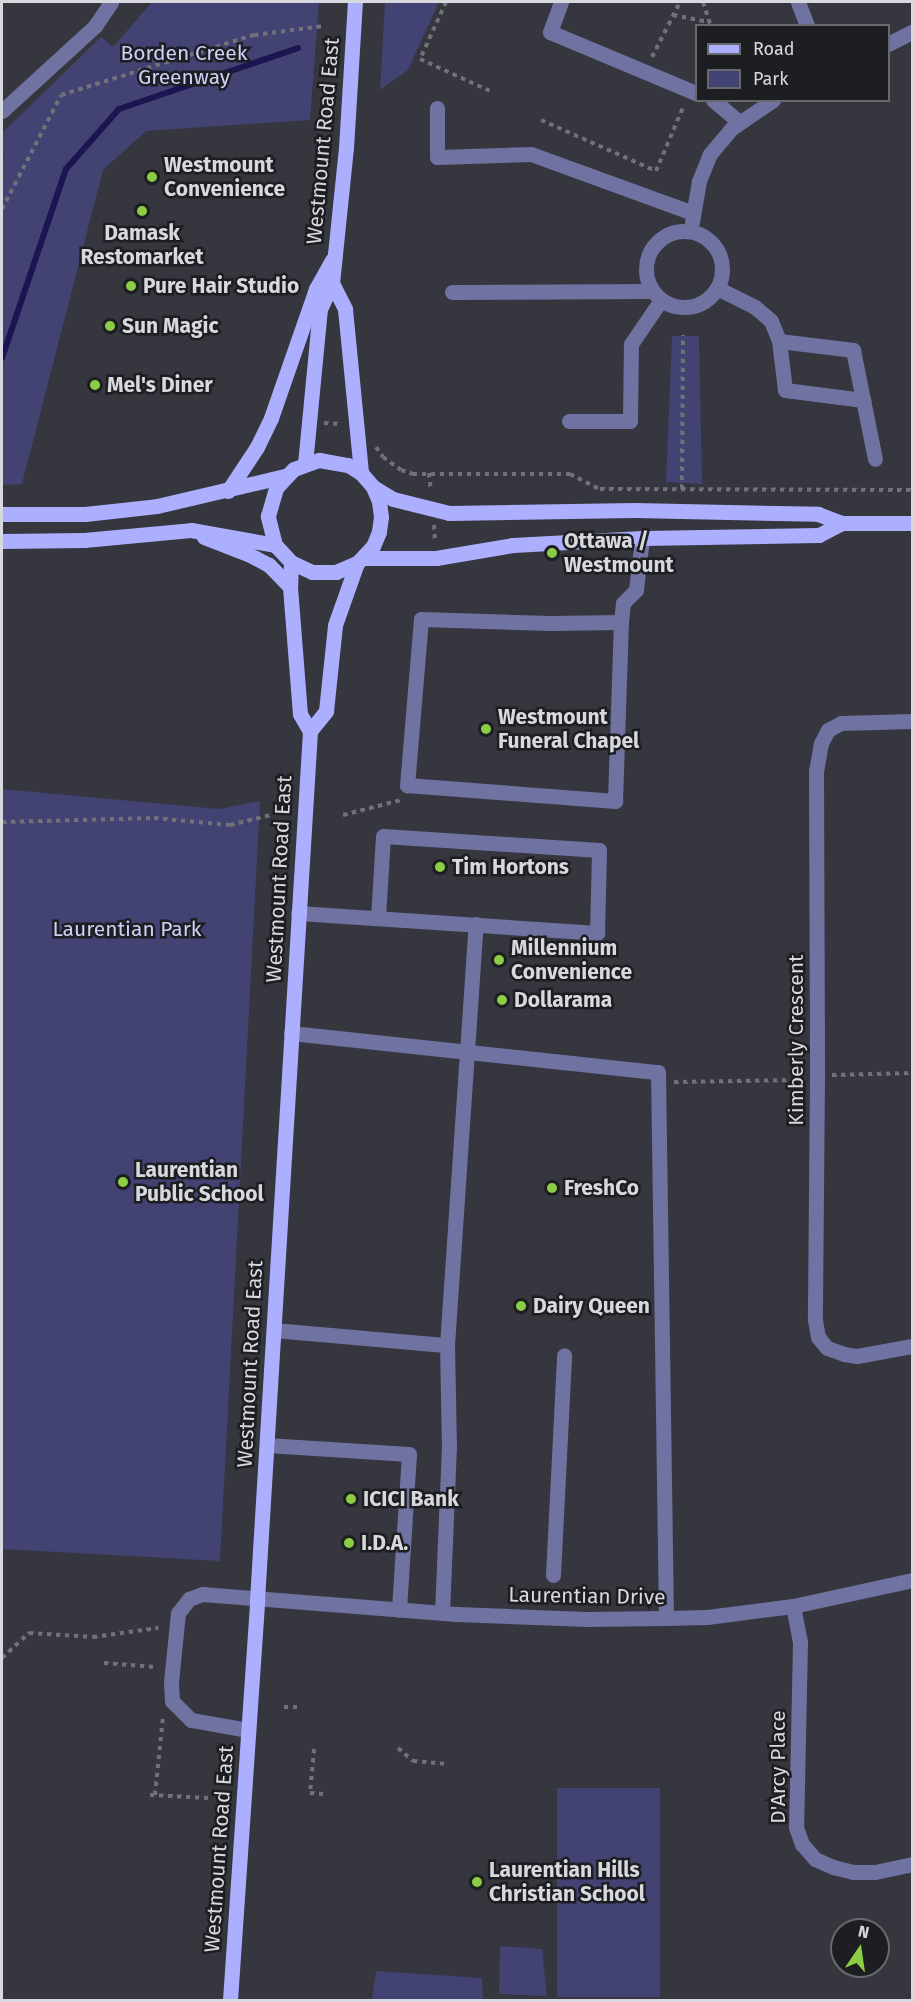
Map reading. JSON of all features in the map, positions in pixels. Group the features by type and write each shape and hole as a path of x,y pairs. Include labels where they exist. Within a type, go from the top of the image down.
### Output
{"main road":[{"name":"Westmount Road East","path":"332,283 346,148 355,2"},
{"path":"228,491 257,447 271,418 316,289 335,254"},
{"path":"305,464 320,309 332,283"},
{"path":"332,283 345,309 361,473"},
{"path":"2,514 85,514 158,506 285,476 305,464 334,461 361,473 373,487 379,501 381,517 379,532 373,546 360,561 335,625 326,711 310,731 300,714 290,587 291,562"},
{"path":"285,476 270,501 268,516 275,545 291,562 312,572 336,572 360,561 436,558 513,545 642,538 819,535 842,523"},
{"path":"373,487 403,502 449,513 633,510 807,513 818,514 842,523 912,523"},
{"path":"2,540 84,540 191,530 275,545"},
{"path":"191,530 269,566 290,587"},
{"name":"Westmount Road East","path":"230,2001 267,1445 310,731"}],"street":[{"path":"2,111 95,26 111,2"},
{"path":"561,2 550,32 691,97"},
{"path":"798,2 806,24"},
{"path":"890,43 912,32"},
{"path":"715,102 740,123"},
{"path":"690,231 699,181 710,154 740,123 770,102"},
{"path":"437,108 437,158 531,154 593,179 693,213"},
{"path":"452,292 656,296 681,308 700,305 717,288 722,265 718,253 703,236 690,231 676,231 655,243 646,258 645,272 656,296"},
{"path":"717,288 755,307 771,321 779,341 785,390 863,400"},
{"path":"569,421 630,422 631,344 656,296"},
{"path":"779,341 853,350 875,459"},
{"path":"621,622 421,619 406,785 615,801 621,622 623,603 636,590 642,538"},
{"name":"Kimberly Crescent","path":"912,721 841,723 828,730 821,743 816,770 815,1320 818,1337 827,1348 844,1354 857,1356 912,1346"},
{"path":"298,913 597,933 599,850 383,836 378,917"},
{"path":"442,1613 449,1448 447,1345 476,924"},
{"path":"291,1034 658,1072 666,1618"},
{"path":"274,1330 447,1345"},
{"path":"553,1575 564,1355"},
{"path":"267,1445 409,1454 399,1610"},
{"name":"Laurentian Drive","path":"248,1730 191,1720 172,1701 171,1682 178,1612 189,1599 202,1594 442,1613 586,1619 707,1617 793,1606 912,1580"},
{"name":"D'Arcy Place","path":"793,1606 800,1642 796,1827 802,1844 815,1859 833,1868 853,1872 875,1872 912,1864"}],"path":[{"path":"446,2 420,59 490,91"},
{"path":"651,60 680,2"},
{"path":"703,2 710,24"},
{"path":"673,15 710,24"},
{"path":"2,209 61,95 254,35 324,26"},
{"path":"541,120 657,171 691,97"},
{"path":"682,489 683,335"},
{"path":"372,441 383,458 401,470 413,474 570,474 600,489 912,490"},
{"path":"343,815 401,800 406,785"},
{"path":"2,822 154,818 230,825 271,815"},
{"path":"827,1075 912,1073"},
{"path":"658,1083 805,1080"},
{"path":"2,1658 29,1633 93,1637 158,1628"},
{"path":"104,1663 156,1668"},
{"path":"284,1707 298,1707"},
{"path":"163,1716 153,1795 208,1798"},
{"path":"398,1748 413,1761 446,1764"},
{"path":"314,1749 310,1793 323,1794"}],"green space":[{"name":"Borden Creek Greenway","path":"152,2 319,2 310,120 146,131 103,170 22,484 2,485 2,157 4,153 2,133 101,37 113,47"},
{"path":"385,2 439,2 408,70 380,90"},
{"path":"672,336 699,336 702,484 666,482"},
{"name":"Laurentian Park","path":"2,789 219,809 260,801 220,1561 2,1549"},
{"path":"557,1788 660,1788 660,1997 557,1997"},
{"path":"500,1946 542,1949 547,1996 499,1994"},
{"path":"376,1971 482,1978 483,2000 372,2000"}],"waterway":[{"path":"2,358 66,169 119,109 298,48"}],"place":[{"name":"Westmount Convenience","path":"152,177"},
{"name":"Damask Restomarket","path":"142,211"},
{"name":"Pure Hair Studio","path":"131,286"},
{"name":"Sun Magic","path":"110,326"},
{"name":"Mel's Diner","path":"95,385"},
{"name":"Ottawa / Westmount","path":"552,553"},
{"name":"Westmount Funeral Chapel","path":"486,729"},
{"name":"Tim Hortons","path":"440,867"},
{"name":"Millennium Convenience","path":"499,960"},
{"name":"Dollarama","path":"502,1000"},
{"name":"Laurentian Public School","path":"123,1182"},
{"name":"FreshCo","path":"552,1188"},
{"name":"Dairy Queen","path":"521,1306"},
{"name":"ICICI Bank","path":"351,1499"},
{"name":"I.D.A.","path":"349,1543"},
{"name":"Laurentian Hills Christian School","path":"477,1882"}]}
